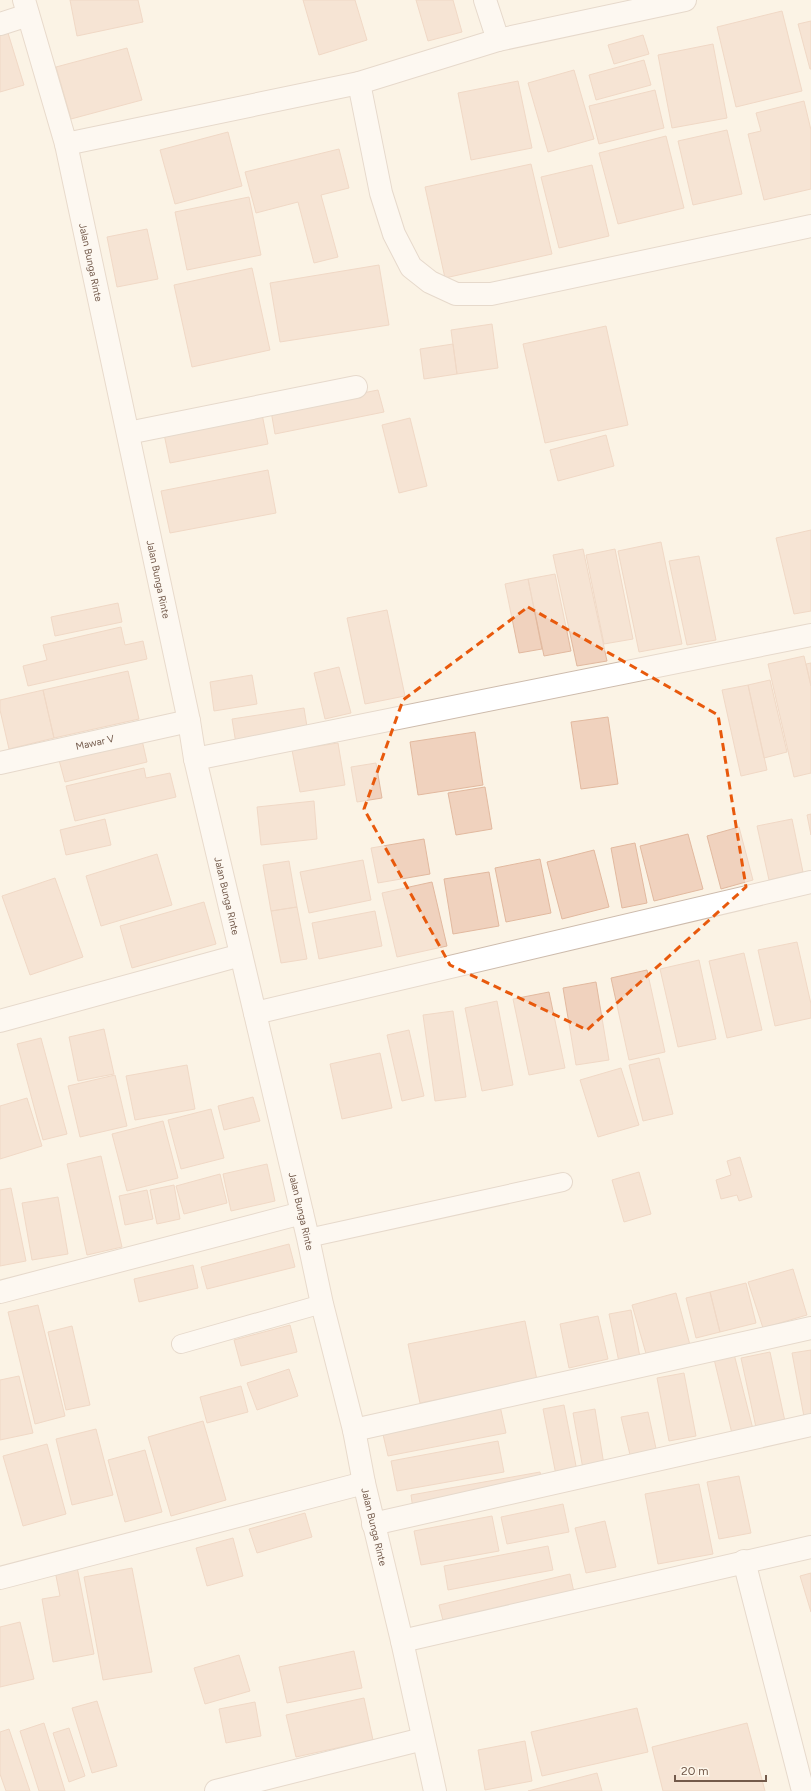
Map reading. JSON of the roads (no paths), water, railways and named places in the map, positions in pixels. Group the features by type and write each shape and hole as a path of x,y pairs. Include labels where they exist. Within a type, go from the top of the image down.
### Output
{"street":[{"path":"485,0 498,40"},
{"path":"66,144 359,83 498,40 685,0"},
{"path":"0,24 26,8"},
{"name":"Jalan Bunga Rinte","path":"26,8 66,144 189,721 195,760 308,1238 322,1304 354,1430 364,1483 402,1641 435,1791"},
{"path":"359,83 381,193 394,234 411,267 430,282 456,294 491,294 811,226"},
{"path":"128,433 356,387"},
{"path":"195,760 811,635"},
{"name":"Mawar V","path":"0,763 189,721"},
{"path":"255,1013 811,882"},
{"path":"0,1021 241,955"},
{"path":"0,1292 302,1213"},
{"path":"354,1430 811,1328"},
{"path":"374,1524 811,1425"},
{"path":"0,1578 364,1483"},
{"path":"402,1641 811,1546"},
{"path":"744,1561 803,1791"},
{"path":"216,1791 423,1739"}],"lane":[{"path":"308,1238 563,1182"},
{"path":"181,1344 322,1304"}]}
